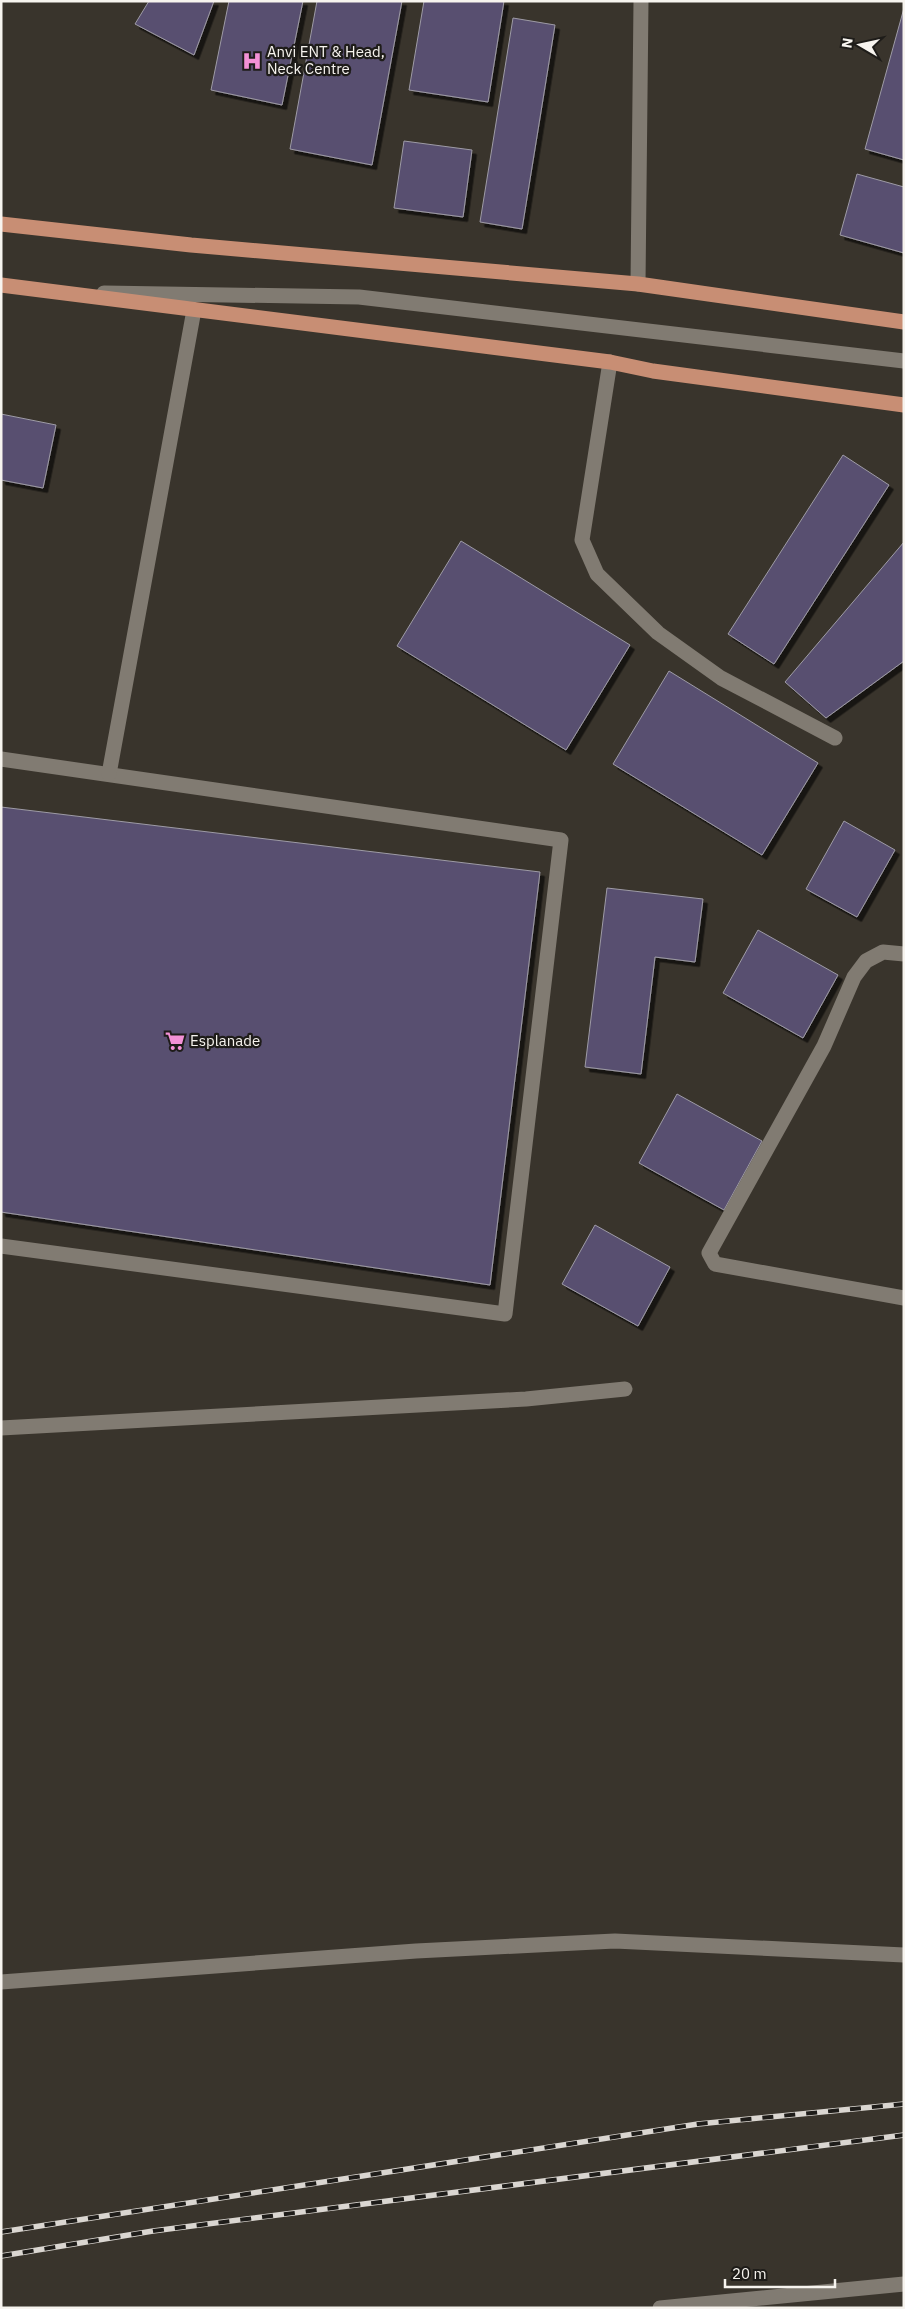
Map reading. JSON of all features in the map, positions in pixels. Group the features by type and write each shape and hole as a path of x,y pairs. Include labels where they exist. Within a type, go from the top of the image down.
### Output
{"main road":[{"path":"1,224 191,245 638,284 904,322"},
{"path":"1,285 610,362 654,371 904,405"}],"street":[{"path":"638,284 641,1"},
{"path":"53,292 359,297 904,361"},
{"path":"109,774 194,310"},
{"path":"610,362 582,540 597,574 658,633 721,678 835,738"},
{"path":"1,758 561,840 505,1314 1,1246"},
{"path":"904,954 883,952 866,961 854,977 824,1046 709,1253 714,1264 904,1298"},
{"path":"1,1428 526,1399 625,1389"},
{"path":"1,1982 416,1951 615,1941 904,1955"},
{"path":"660,2308 904,2284"}],"building":[{"path":"149,1 214,1 194,55 135,24"},
{"path":"229,1 303,1 282,105 211,90"},
{"path":"317,1 402,1 372,165 290,149"},
{"path":"424,1 504,1 488,102 409,90"},
{"path":"904,8 904,160 865,149"},
{"path":"513,18 555,25 522,229 480,222"},
{"path":"404,141 472,150 463,217 394,208"},
{"path":"857,174 904,187 904,253 840,235"},
{"path":"1,414 56,425 43,488 1,480"},
{"path":"843,455 889,485 774,664 728,634"},
{"path":"461,541 630,645 566,750 397,646"},
{"path":"904,542 904,661 826,718 785,682"},
{"path":"669,671 818,763 762,855 613,764"},
{"path":"1,807 540,872 490,1285 1,1212"},
{"path":"844,821 895,850 857,917 806,889"},
{"path":"607,888 703,899 695,962 655,957 641,1074 585,1067"},
{"path":"758,930 838,975 803,1038 723,993"},
{"path":"677,1094 762,1141 724,1210 639,1163"},
{"path":"595,1225 670,1267 638,1326 562,1284"}],"railway":[{"path":"1,2232 698,2124 904,2104"},
{"path":"1,2256 153,2231 904,2135"}],"place":[{"name":"Anvi ENT & Head, Neck Centre","path":"252,61"},
{"name":"Esplanade","path":"175,1041"}]}
